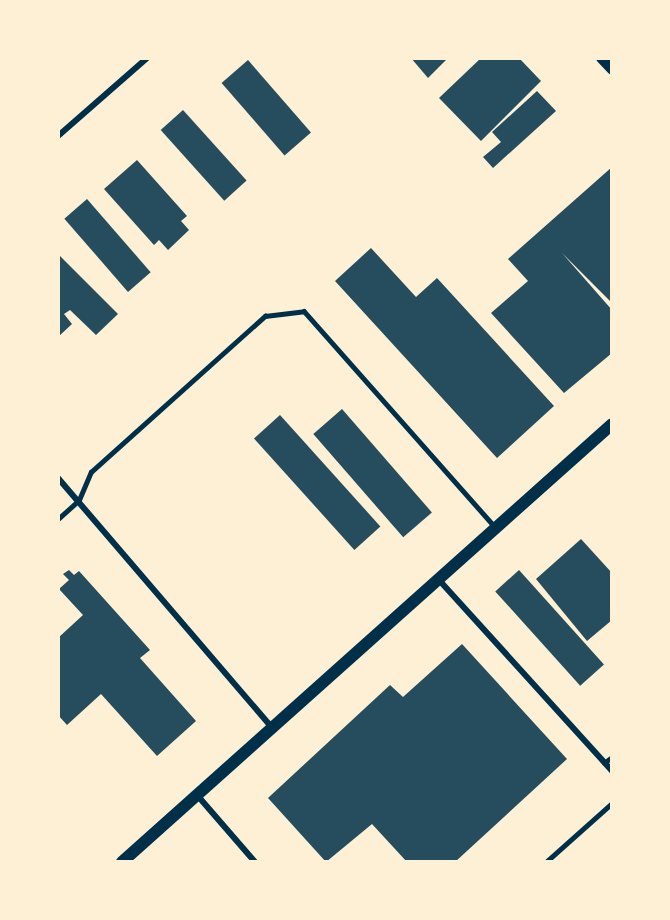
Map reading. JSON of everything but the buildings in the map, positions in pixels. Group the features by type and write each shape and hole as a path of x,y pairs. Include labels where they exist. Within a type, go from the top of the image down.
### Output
{"main road":[{"path":"122,861 273,729 612,424"}],"street":[{"path":"58,136 147,58"},
{"path":"601,58 612,70"},
{"path":"58,478 273,729"},
{"path":"439,580 612,771"},
{"path":"197,795 255,861"}],"lane":[{"path":"58,519 79,500 91,472 265,316 304,311 495,528"},
{"path":"604,763 612,757"},
{"path":"546,861 612,802"}]}
